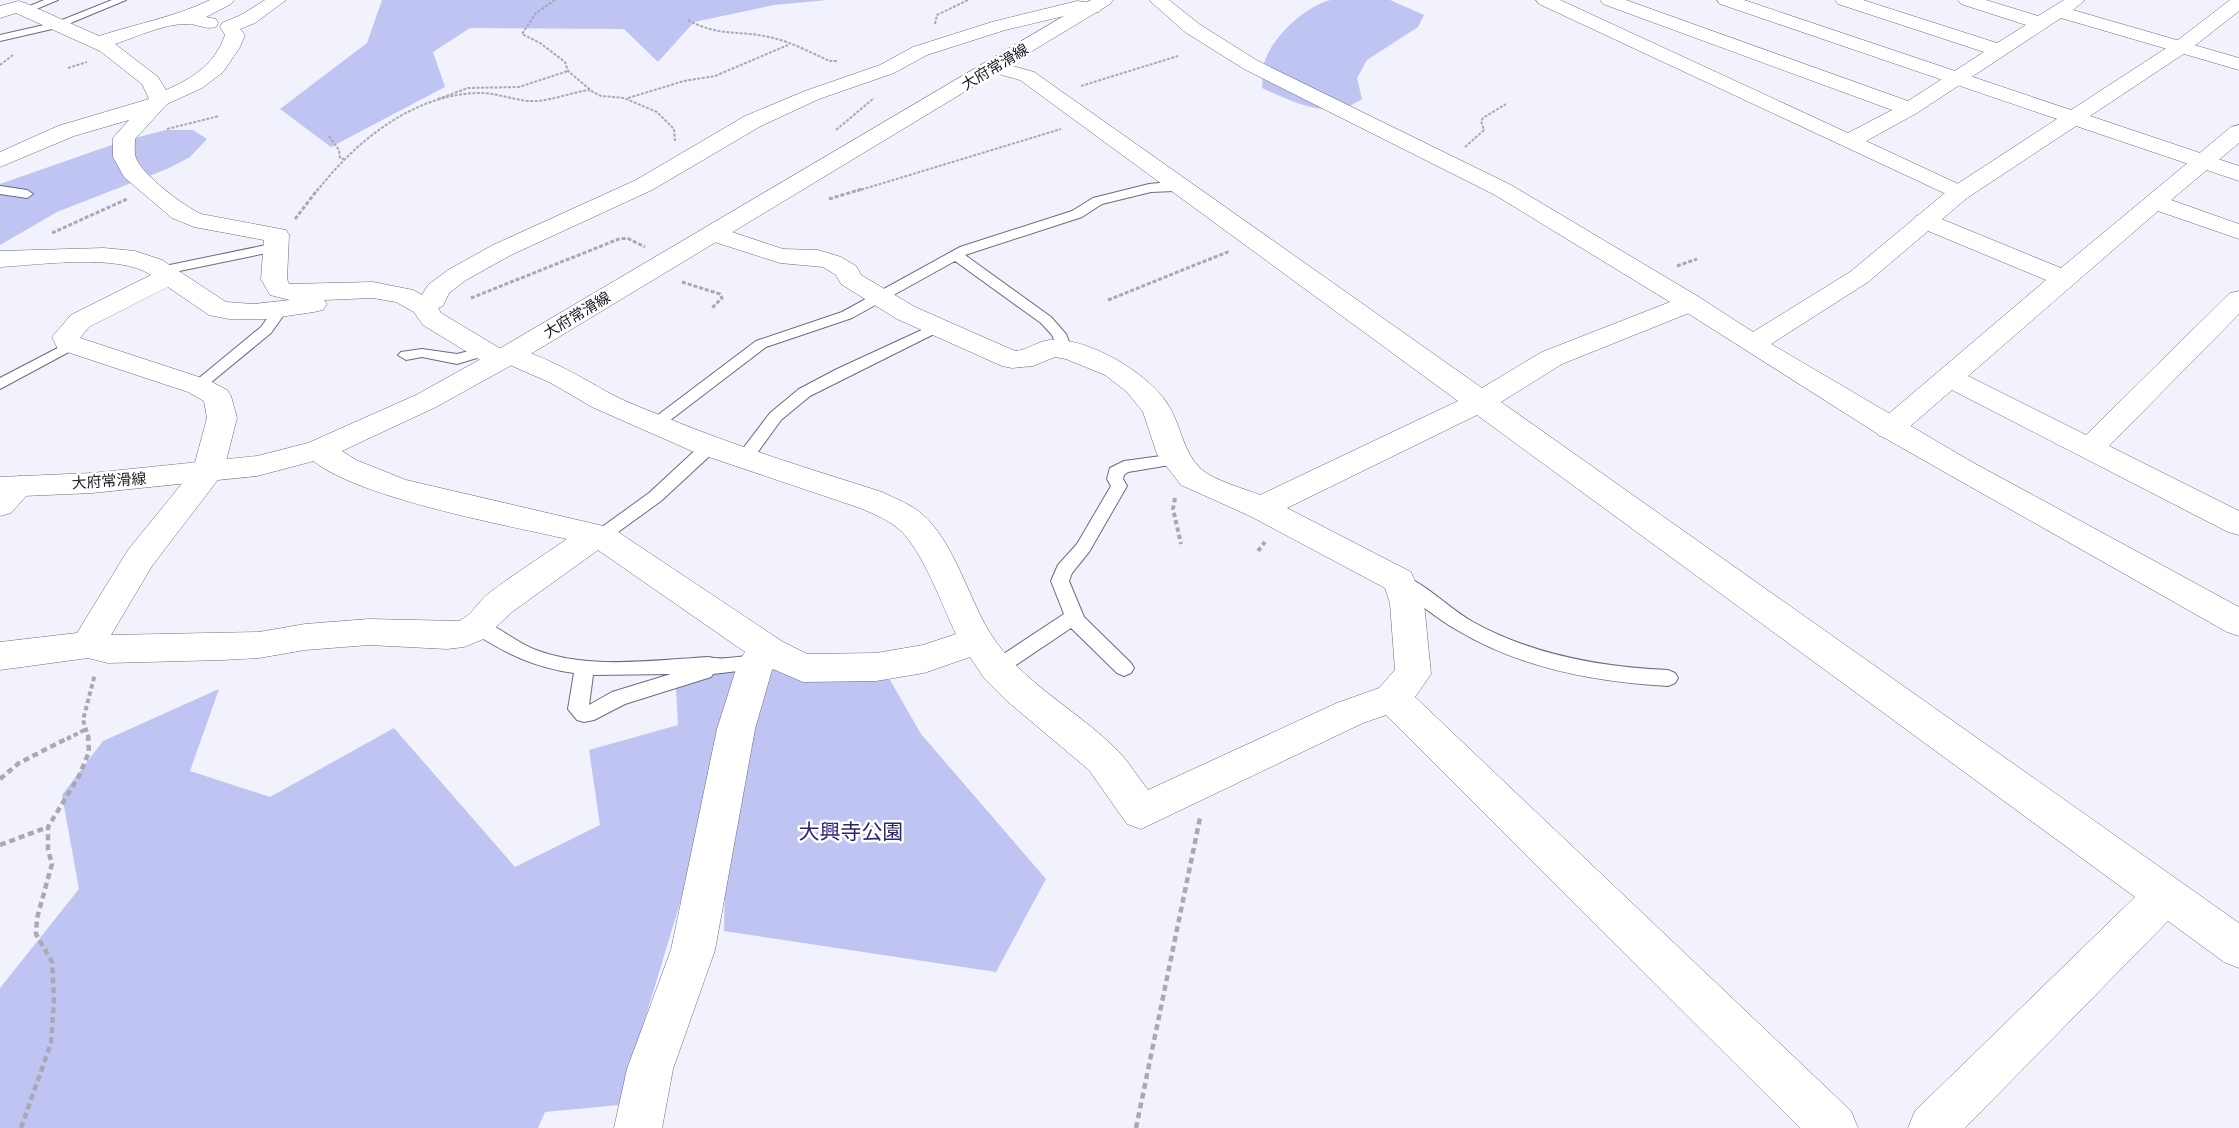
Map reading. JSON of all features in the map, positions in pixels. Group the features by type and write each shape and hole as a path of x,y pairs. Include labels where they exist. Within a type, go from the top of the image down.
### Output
{"street":[{"path":"97,43 154,25 188,18 225,0"},
{"path":"188,18 229,27 248,19 277,0"},
{"path":"1158,0 1192,27 1251,65 1503,190 1690,303 1816,386 1889,429 2239,623"},
{"path":"1545,0 1959,193"},
{"path":"1609,0 1910,109"},
{"path":"1726,0 2239,174"},
{"path":"1844,0 1998,50"},
{"path":"1967,0 2040,23"},
{"path":"1850,141 1910,109 2076,0"},
{"path":"1753,344 1859,277 1959,193 2181,47 2239,2"},
{"path":"426,309 434,300 437,290 458,275 502,250 644,185 753,121 812,95 874,74 920,51 978,32 1077,7 1098,4"},
{"name":"大府常滑線","path":"7,493 208,473 258,466 318,450 426,401 498,355 714,234 1098,4"},
{"path":"17,7 106,47 151,81 158,103"},
{"path":"2059,12 2239,64"},
{"path":"0,160 66,131 158,103 186,91 204,79 222,59 235,35 229,27"},
{"path":"995,67 1027,76 2239,948"},
{"path":"158,103 135,124 124,138 124,157 132,172 180,213 194,220 276,241 274,279 279,290 295,293 373,290 389,292 426,309 440,324 498,355 561,377 602,401 709,447 871,500 913,524 932,550 987,654 1020,691 1102,759 1142,812 1350,713 1392,698 1413,674 1407,603 1399,581 1184,469 1172,454 1157,410 1137,386 1115,369 1065,350 1051,348 1033,358 1012,360 906,313 850,279 847,271 832,262 818,258 780,256 714,234"},
{"path":"1889,429 2064,278 2239,132"},
{"path":"2154,202 2239,232"},
{"path":"1926,221 2064,278"},
{"path":"7,259 104,255 135,259 153,265 218,309 230,312 281,309 332,300 346,292"},
{"path":"98,647 140,558 208,473 222,417 217,396 198,386 68,343 66,337 80,321 164,274"},
{"path":"2090,449 2239,299"},
{"path":"1261,508 1480,402 1552,358 1690,303"},
{"path":"1948,377 2239,524"},
{"path":"318,450 345,467 398,489 599,535 748,661 839,670 876,668 924,658 987,654"},
{"path":"0,656 98,647 241,646 305,637 369,632 447,636 464,634 479,627 485,617 500,603 599,535"},
{"path":"638,1128 650,1069 693,950 748,661"},
{"path":"1392,698 1834,1128"},
{"path":"1932,1128 2166,895"}],"lane":[{"path":"17,7 52,0"},
{"path":"0,38 56,24 121,0"},
{"path":"654,424 761,344 847,315 965,250 1077,214 1098,201 1133,194 1149,188 1180,185"},
{"path":"0,190 27,194"},
{"path":"164,274 276,241"},
{"path":"956,255 1046,320 1059,334 1065,350"},
{"path":"198,386 266,330 281,309"},
{"path":"744,459 785,406 830,378 907,345 939,326"},
{"path":"0,384 73,344"},
{"path":"406,355 422,353 456,359 498,355"},
{"path":"599,535 656,497 709,447"},
{"path":"1124,668 1076,621 1060,581 1064,570 1088,540 1119,486 1115,479 1116,472 1124,467 1184,469"},
{"path":"1399,581 1419,591 1470,629 1519,651 1576,668 1635,677 1668,678"},
{"path":"987,654 1074,616"},
{"path":"479,627 509,647 529,655 586,668 709,665 748,661"},
{"path":"586,668 578,709 584,714 594,712 619,698 748,661"}],"path":[{"path":"555,0 536,13 522,34 540,43 565,62 568,71 590,90 601,96 626,99 657,112 674,129 674,140 699,154"},
{"path":"688,20 704,29 728,34 761,34 830,61 841,60 874,74"},
{"path":"626,99 684,81 715,76 789,45"},
{"path":"1052,94 1178,57"},
{"path":"276,241 344,159 401,115 468,88 519,87 568,71"},
{"path":"436,100 474,93 489,93 536,101 590,90"},
{"path":"158,103 166,109 160,128 219,116"},
{"path":"1446,161 1481,135 1484,130 1481,121 1483,118 1506,104"},
{"path":"829,199 1089,120"},
{"path":"329,136 339,150 339,158 344,159"},
{"path":"7,259 51,233 151,188"},
{"path":"426,309 507,285 619,238 633,240 659,266 720,294 722,298 712,308"},
{"path":"1108,300 1256,241"},
{"path":"1181,544 1173,509 1184,469"},
{"path":"21,1128 51,1043 54,1000 52,962 36,934 37,918 52,864 48,850 48,827 87,761 89,740 83,720 90,688 101,660 98,647"},
{"path":"0,779 19,763 86,729"},
{"path":"1136,1128 1200,817"},
{"path":"0,844 48,827"}],"green space":[{"path":"382,0 828,0 774,5 694,22 658,62 624,29 470,28 433,52 445,87 331,147 280,109 367,43"},
{"path":"1331,0 1390,0 1424,15 1418,27 1367,60 1357,78 1362,99 1350,106 1337,109 1312,107 1299,104 1262,88 1264,64 1273,44 1300,16 1321,3"},
{"path":"166,130 193,130 207,139 190,157 167,169 57,212 0,245 0,184 123,141"},
{"name":"大興寺公園","path":"759,668 890,680 921,734 1046,879 996,972 724,931 728,744 619,1105 545,1112 538,1128 0,1128 0,988 79,889 62,795 103,741 219,689 190,771 270,797 394,728 515,867 600,825 589,750 678,725 675,670"}]}
